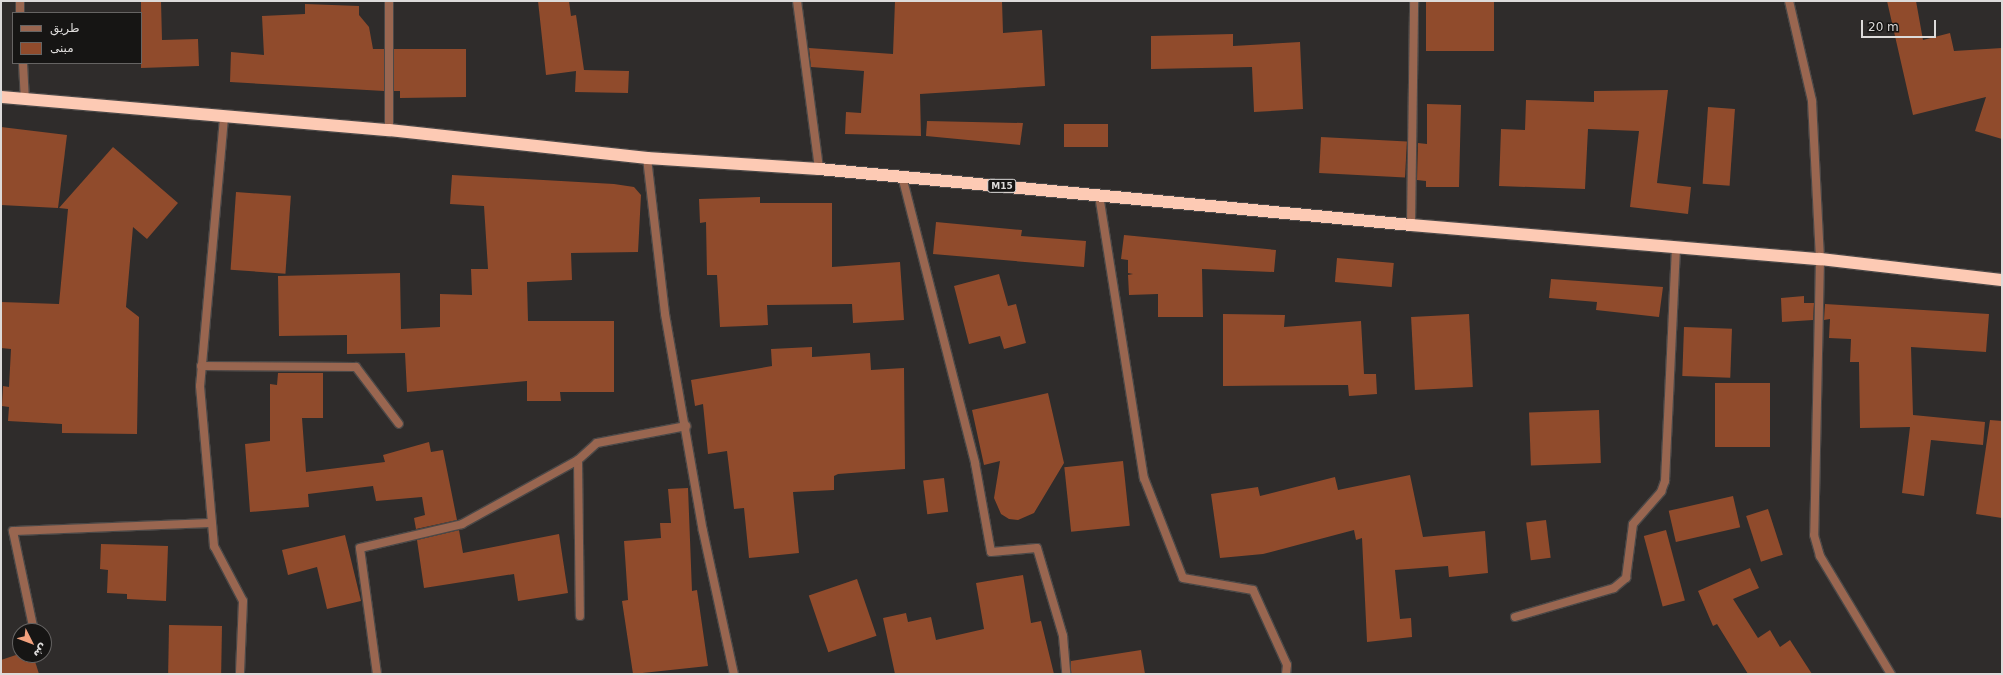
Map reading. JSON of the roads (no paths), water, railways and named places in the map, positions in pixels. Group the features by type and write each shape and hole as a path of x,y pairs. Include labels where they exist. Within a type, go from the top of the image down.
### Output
{"highway":[{"name":"M15","path":"1,97 224,118 389,130 647,158 902,176 1411,226 1820,259 2002,280"}],"street":[{"path":"20,1 20,12"},
{"path":"389,1 389,130"},
{"path":"797,1 819,169"},
{"path":"1411,226 1414,1"},
{"path":"1789,1 1812,101 1820,259 1814,535 1820,556 1891,674"},
{"path":"23,64 25,99"},
{"path":"224,118 201,366 214,546 243,601 240,674"},
{"path":"647,158 666,314 703,531 734,674"},
{"path":"902,176 975,463 991,552 1037,548 1063,636 1066,674"},
{"path":"1099,195 1144,478 1183,578 1253,590 1287,665 1286,674"},
{"path":"1515,617 1614,588 1626,578 1633,524 1661,492 1665,481 1676,248"},
{"path":"201,366 356,367 399,424"},
{"path":"377,674 360,548 462,524 578,460 597,444 686,426"},
{"path":"578,460 580,616"},
{"path":"32,623 13,531 212,524"}]}
